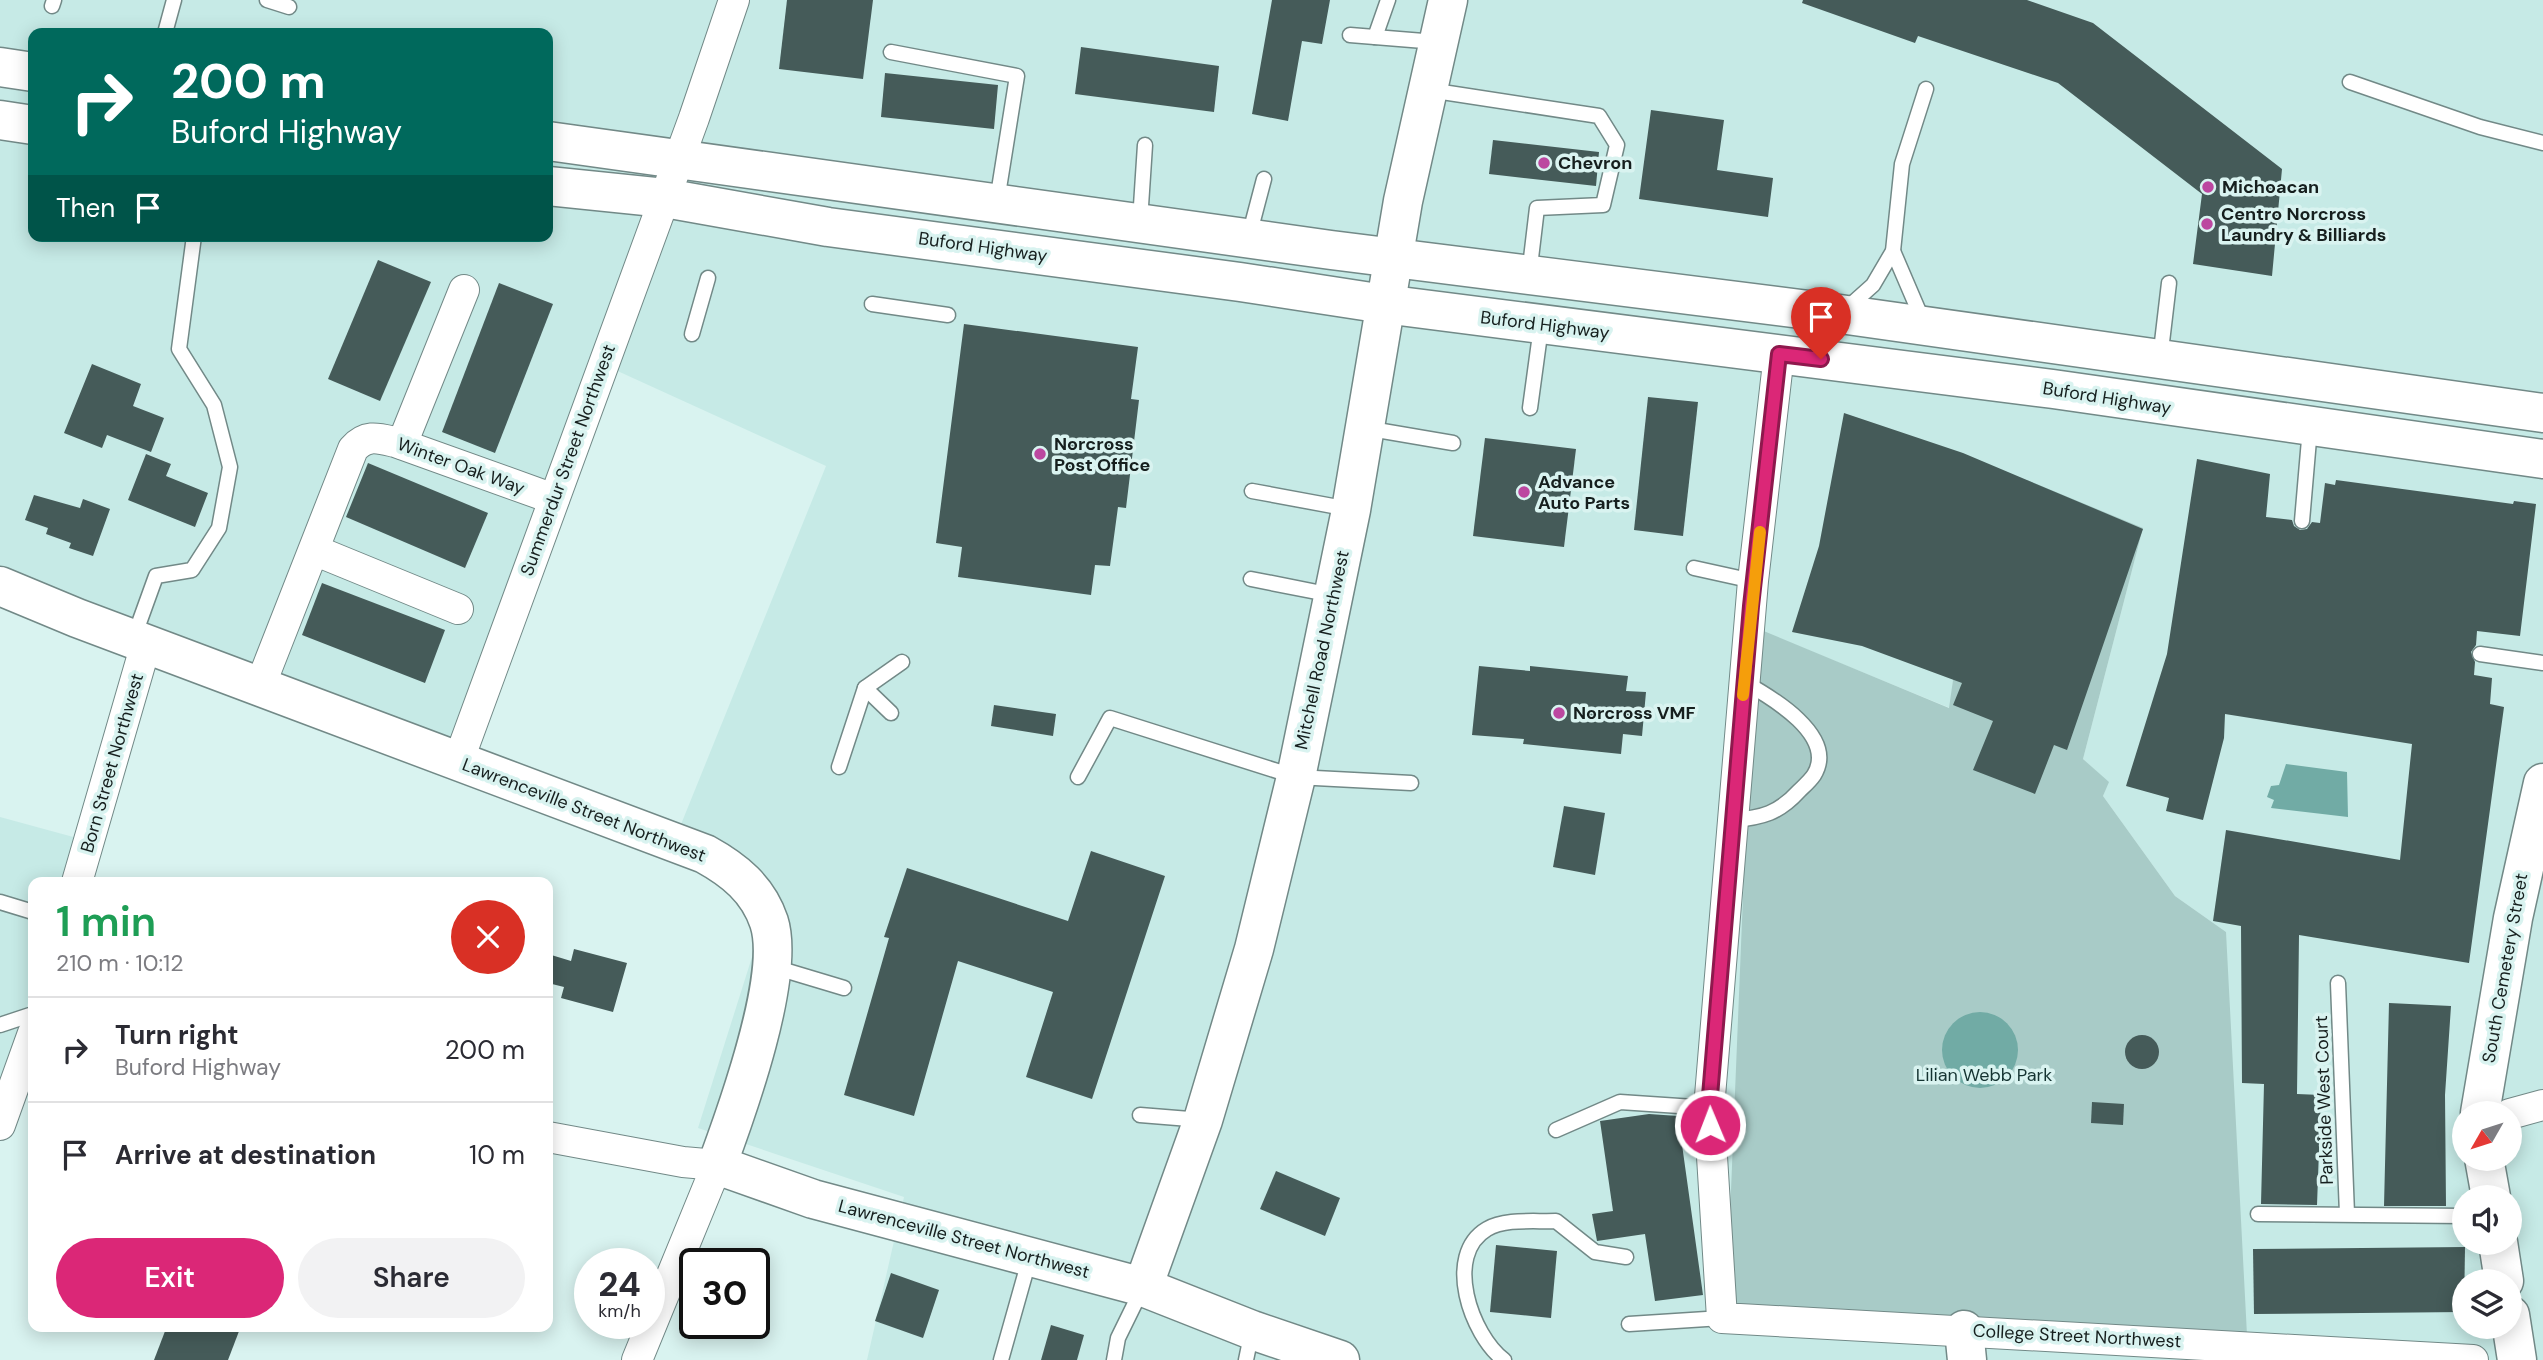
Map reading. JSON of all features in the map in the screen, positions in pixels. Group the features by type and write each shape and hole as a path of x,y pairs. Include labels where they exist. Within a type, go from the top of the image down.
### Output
{"main road":[{"name":"Mitchell Road Northwest","path":"1143,1287 1203,1120 1254,949 1296,777 1351,510 1403,201 1448,0"},
{"path":"0,67 28,71"},
{"path":"0,120 28,124"},
{"path":"553,142 1529,276 1840,314 2543,414"},
{"name":"Buford Highway","path":"553,187 664,198 828,227 1227,280 1384,304 2053,389 2543,459"},
{"name":"Lawrenceville Street Northwest","path":"0,586 705,854 723,864 754,891 766,915 774,952 743,1092 717,1165 813,1199 1143,1287 1249,1345 1340,1360"},
{"name":"South Cemetery Street","path":"2482,1101 2527,846 2543,783"},
{"path":"2514,1339 2517,1360"}],"street":[{"name":"Summerdur Street Northwest","path":"458,762 679,159 734,0"},
{"path":"402,444 464,290"},
{"path":"1722,1318 1709,1108 1744,682 1779,354"},
{"name":"Winter Oak Way","path":"260,685 353,449 360,441 370,438 402,444 554,499"},
{"path":"314,550 458,609"},
{"name":"Born Street Northwest","path":"78,877 140,641"},
{"path":"0,1125 28,1046"},
{"path":"2522,1111 2543,1105"},
{"path":"553,1138 683,1162 717,1165 637,1360"},
{"name":"College Street Northwest","path":"1722,1318 1965,1345 2473,1360"}],"lane":[{"path":"166,28 174,0"},
{"path":"268,0 289,7"},
{"path":"1375,37 1388,0"},
{"path":"1350,35 1438,43"},
{"path":"891,52 1017,76 997,203"},
{"path":"2350,82 2480,127 2543,143"},
{"path":"1840,314 1874,285 1894,251 1902,164 1926,89"},
{"path":"1428,90 1599,116 1617,145 1603,205 1537,208 1529,276"},
{"path":"1140,222 1145,145"},
{"path":"1249,237 1264,179"},
{"path":"140,641 156,576 192,570 219,528 230,467 214,405 179,349 193,242"},
{"path":"1894,251 1926,328"},
{"path":"692,334 708,278"},
{"path":"2160,360 2169,283"},
{"path":"872,304 948,315"},
{"path":"1530,408 1542,324"},
{"path":"2302,521 2310,427"},
{"path":"1364,428 1453,443"},
{"path":"1252,491 1351,510"},
{"path":"1693,568 1754,581"},
{"path":"1251,579 1334,596"},
{"path":"2480,654 2543,663"},
{"path":"839,767 865,688 902,662"},
{"path":"1733,820 1763,818 1788,803 1815,774 1819,754 1813,738 1797,717 1774,699 1744,682"},
{"path":"865,688 891,713"},
{"path":"1078,777 1110,718 1296,777 1411,783"},
{"path":"0,902 28,910"},
{"path":"772,966 844,988"},
{"name":"Parkside West Court","path":"2338,984 2347,1214"},
{"path":"0,1025 28,1031"},
{"path":"1556,1130 1620,1102 1709,1108"},
{"path":"1140,1115 1203,1120"},
{"path":"2258,1214 2452,1216"},
{"path":"1504,1360 1477,1323 1463,1288 1466,1259 1479,1234 1498,1224 1556,1221 1595,1252 1626,1256"},
{"path":"1001,1360 1031,1256"},
{"path":"1114,1360 1118,1338 1143,1287"},
{"path":"1629,1324 1722,1318"}],"shaded area":[{"path":"0,0 2543,0 2543,1360 867,1360 904,1197 698,1128 770,900 669,854 826,466 589,358 464,760 0,602","holes":["2143,528 2083,759 2108,782 2103,796 2175,896 2226,932 1754,628 1950,708 1953,680"]},
{"path":"2286,764 2347,772 2348,817 2271,808 2274,800 2267,797 2271,786 2279,785"},
{"path":"0,817 77,838 65,877 28,877 28,1003 0,1099"},
{"path":"1973,1012 1987,1012 2001,1018 2012,1029 2018,1050 2015,1065 2007,1077 1987,1088 1973,1088 1959,1082 1948,1071 1942,1057 1942,1043 1948,1029 1959,1018"}],"green space":[{"name":"Lilian Webb Park","path":"2027,480 2143,528 2083,759 2109,782 2103,796 2175,896 2226,932 2247,1335 1726,1313 1754,627 1949,708 1953,680"}],"building":[{"path":"787,0 873,0 863,79 779,69"},
{"path":"1272,0 1330,0 1322,44 1302,41 1288,121 1252,114"},
{"path":"1803,0 2027,0 2093,23 2282,169 2272,276 2193,264 2202,194 2058,83 1918,36 1915,43 1802,3"},
{"path":"1081,47 1219,66 1214,112 1075,94"},
{"path":"885,73 998,85 994,129 881,117"},
{"path":"1651,110 1724,120 1717,170 1773,178 1768,217 1639,199"},
{"name":"Chevron","path":"1493,140 1599,152 1596,186 1489,174"},
{"path":"378,260 431,282 380,401 328,379"},
{"path":"499,283 553,304 495,453 442,432"},
{"name":"Norcross Post Office","path":"964,324 1138,347 1131,399 1139,400 1126,508 1118,507 1110,566 1095,565 1091,595 958,577 962,547 936,543"},
{"path":"92,364 141,384 133,406 164,418 151,452 107,435 102,448 64,433"},
{"path":"1648,397 1698,402 1683,536 1634,530"},
{"path":"1844,413 1963,453 2143,529 2067,750 2054,745 2035,794 1973,770 1993,721 1953,705 1962,683 1862,646 1792,632 1819,546"},
{"name":"Advance Auto Parts","path":"1485,438 1576,449 1564,547 1473,536"},
{"path":"146,454 171,464 166,476 208,493 195,527 128,500"},
{"path":"2197,459 2270,474 2266,517 2292,520 2294,526 2300,530 2307,529 2312,522 2320,523 2325,483 2335,485 2336,480 2513,504 2514,501 2536,504 2520,636 2477,631 2476,645 2471,652 2475,662 2474,675 2492,678 2490,704 2504,707 2469,963 2299,935 2297,1094 2321,1095 2317,1205 2261,1204 2264,1084 2242,1083 2241,926 2213,921 2226,830 2400,860 2412,744 2225,714 2224,738 2203,820 2166,811 2169,798 2126,786 2167,654"},
{"path":"368,463 488,513 465,568 346,517"},
{"path":"34,495 80,508 83,499 110,509 93,556 69,548 71,543 46,534 48,528 25,520"},
{"path":"322,583 445,630 425,683 302,635"},
{"name":"Norcross VMF","path":"1479,666 1530,671 1530,666 1628,676 1626,691 1646,692 1642,736 1623,734 1621,754 1523,744 1524,739 1472,735"},
{"path":"994,705 1056,714 1053,736 991,726"},
{"path":"1564,806 1605,813 1595,875 1553,867"},
{"path":"1091,851 1165,876 1092,1099 1026,1077 1053,992 958,961 914,1116 844,1095 889,938 884,937 907,868 1068,921"},
{"path":"574,949 627,963 613,1012 561,998 564,987 553,984 553,956 571,961"},
{"path":"2389,1003 2451,1006 2445,1095 2446,1206 2384,1206"},
{"path":"2142,1035 2154,1040 2159,1052 2154,1064 2142,1069 2130,1064 2125,1052 2130,1040"},
{"path":"2092,1102 2124,1104 2123,1125 2091,1123"},
{"path":"1649,1114 1678,1116 1703,1295 1655,1301 1645,1234 1597,1241 1592,1214 1613,1211 1600,1121"},
{"path":"1276,1171 1340,1198 1325,1236 1260,1209"},
{"path":"1496,1245 1557,1251 1551,1318 1490,1312"},
{"path":"2452,1247 2452,1255 2465,1255 2465,1269 2452,1269 2452,1312 2254,1314 2253,1249"},
{"path":"891,1273 939,1290 923,1338 875,1321"},
{"path":"1051,1325 1084,1335 1077,1360 1041,1360"},
{"path":"165,1332 239,1332 228,1360 154,1360"}],"slow traffic":[{"path":"1743,695 1760,532"}],"place":[{"name":"Chevron","path":"1544,163"},
{"name":"Michoacan","path":"2208,187"},
{"name":"Centro Norcross Laundry & Billiards","path":"2207,224"},
{"name":"Norcross Post Office","path":"1040,454"},
{"name":"Advance Auto Parts","path":"1524,492"},
{"name":"Norcross VMF","path":"1559,713"}],"route":[{"path":"1710,1125 1718,984 1744,682 1779,354 1821,359"}]}
